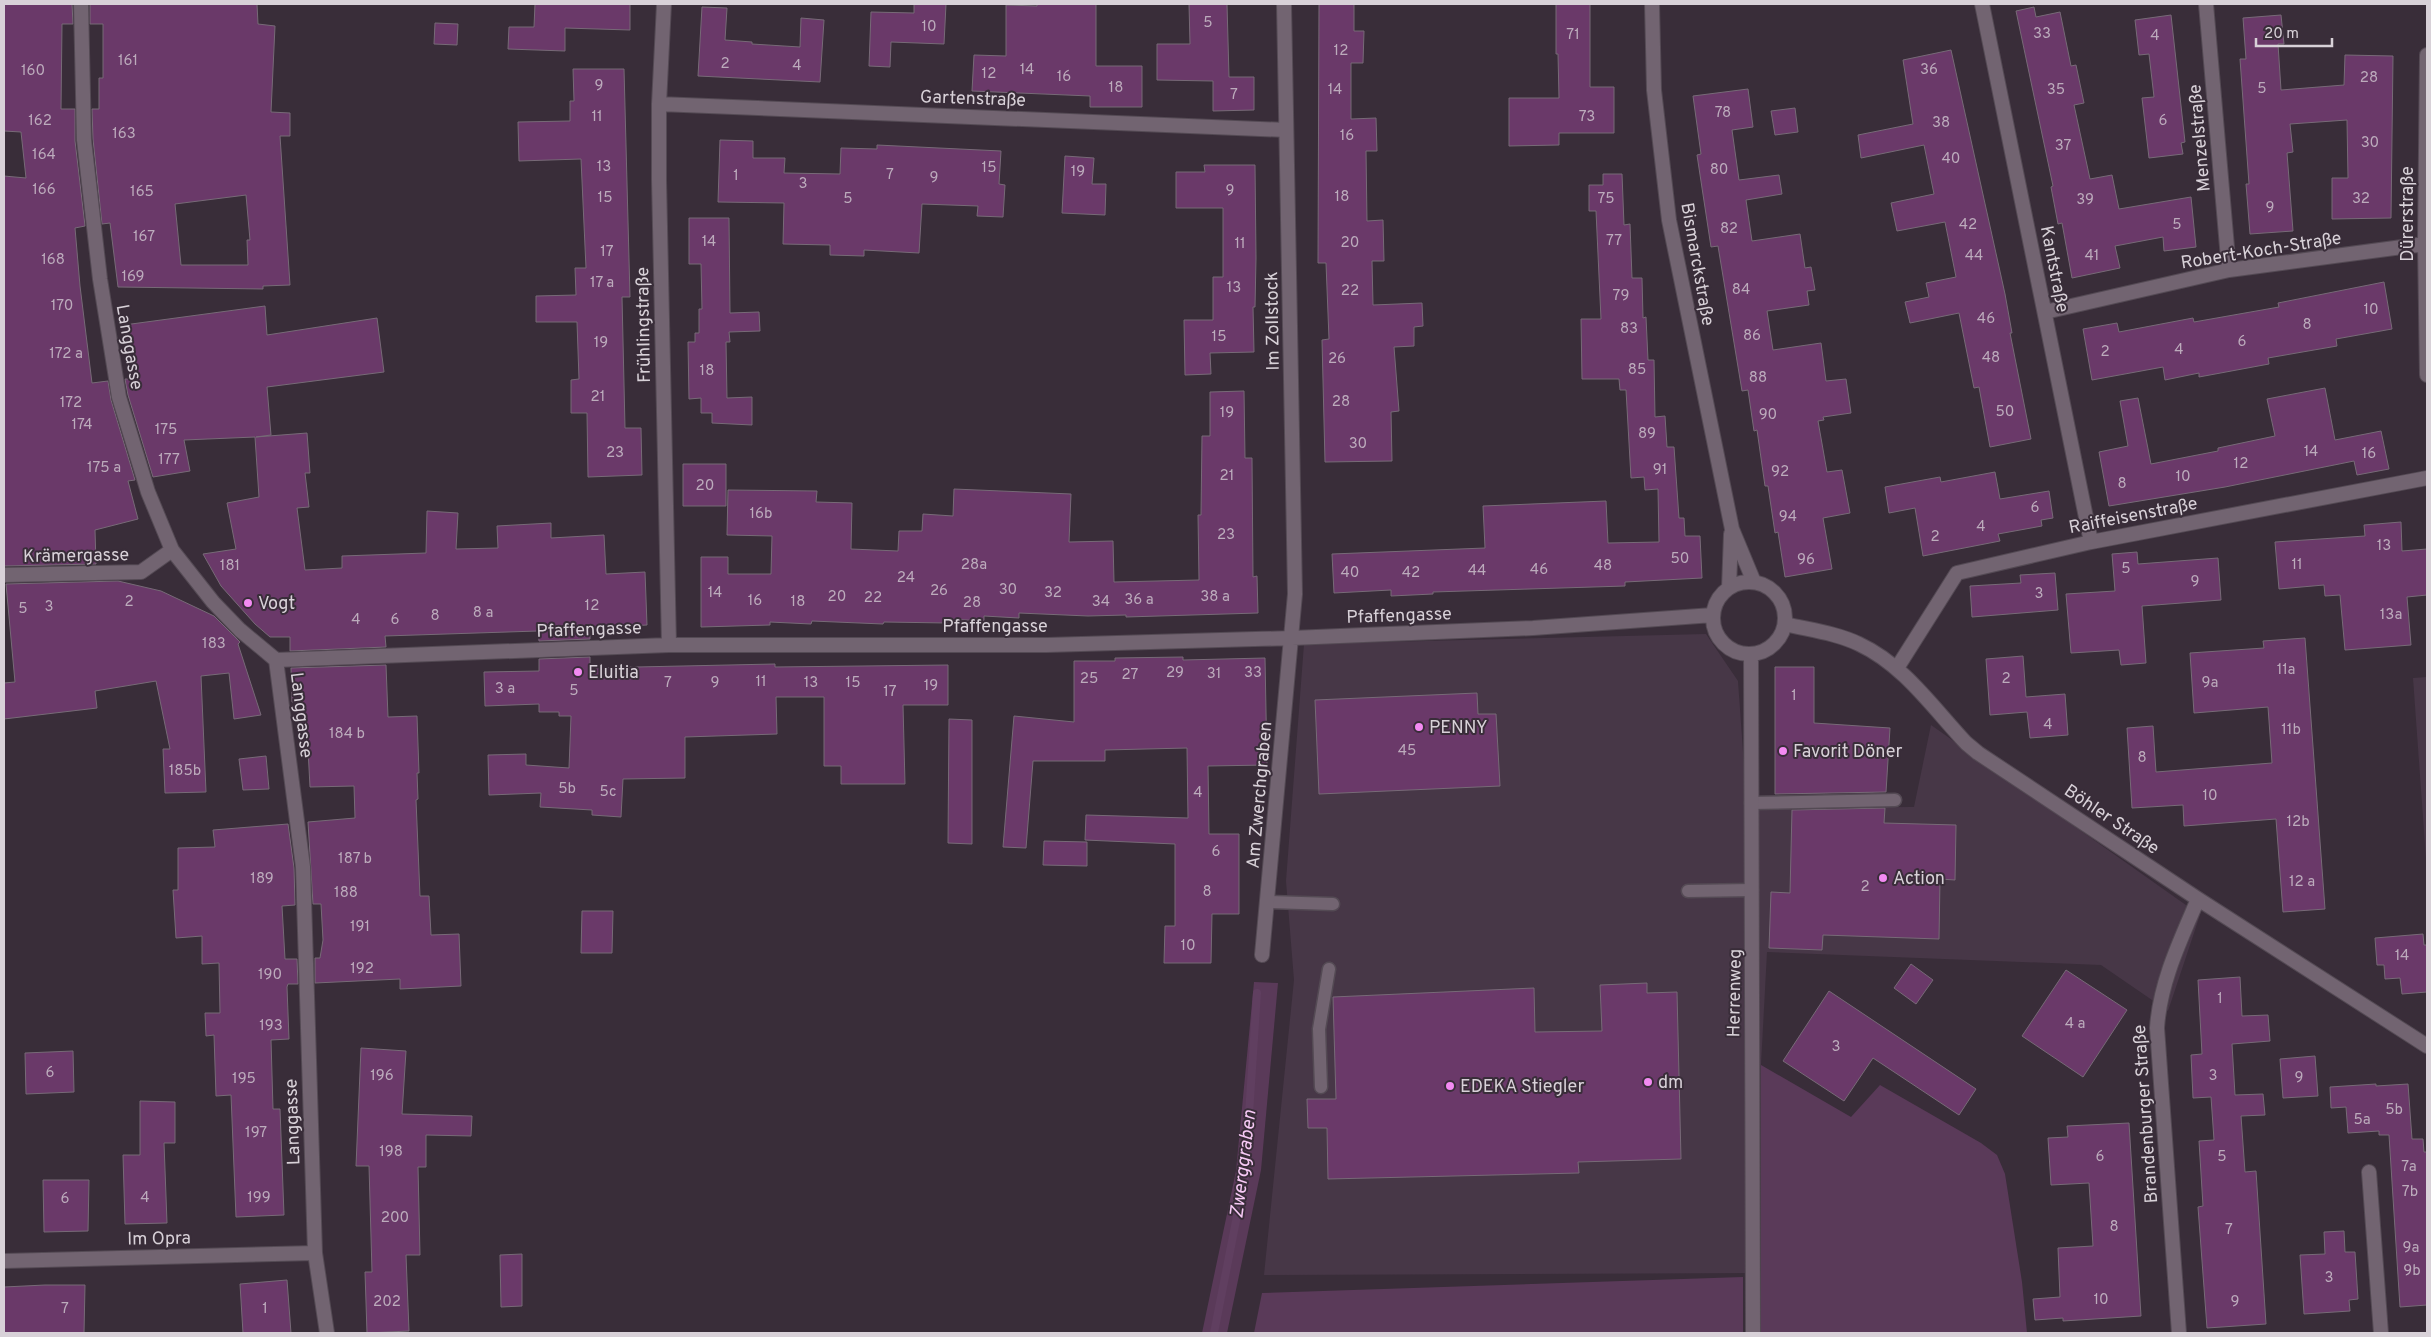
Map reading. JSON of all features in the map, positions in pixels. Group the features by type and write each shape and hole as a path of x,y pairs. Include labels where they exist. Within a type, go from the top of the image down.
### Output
{"street":[{"name":"Langgasse","path":"81,4 84,140 100,279 119,397 148,492 172,550 213,602 240,630 276,660 303,867 315,1253 327,1333"},
{"name":"Frühlingstraße","path":"664,4 659,104 669,645"},
{"name":"Im Zollstock","path":"1284,4 1296,551 1292,638"},
{"name":"Bismarckstraße","path":"1652,4 1654,90 1669,220 1732,529 1754,582"},
{"name":"Kantstraße","path":"1982,4 2091,542"},
{"name":"Menzelstraße","path":"2206,4 2229,270"},
{"name":"Dürerstraße","path":"2427,54 2425,244 2427,374"},
{"name":"Gartenstraße","path":"659,104 1286,130"},
{"name":"Robert-Koch-Straße","path":"2045,312 2229,270 2425,244"},
{"name":"Raiffeisenstraße","path":"1897,668 1957,573 2091,542 2427,478"},
{"name":"Bismarckstraße","path":"1729,588 1732,529"},
{"name":"Krämergasse","path":"4,575 141,572 172,550"},
{"path":"1741,582 1754,582 1772,589 1779,596 1784,609 1785,624 1781,635 1774,645 1763,651 1751,654 1739,653 1728,648 1720,639 1714,628 1713,616 1718,600 1729,588 1741,582"},
{"name":"Pfaffengasse","path":"276,660 669,645 1046,645 1292,638 1533,628 1713,616"},
{"name":"Böhler Straße","path":"1785,624 1822,632 1860,644 1897,668 1966,743 1978,753 2198,899 2427,1046"},
{"name":"Am Zwerchgraben","path":"1262,955 1292,638"},
{"name":"Herrenweg","path":"1751,654 1753,1333"},
{"name":"Brandenburger Straße","path":"2179,1333 2158,1021 2164,983 2198,899"},
{"path":"2369,1172 2381,1333"},
{"name":"Im Opra","path":"4,1261 315,1253"}],"lane":[{"path":"1751,803 1895,800"},
{"path":"1688,891 1752,890"},
{"path":"1268,902 1333,904"},
{"path":"1321,1088 1319,1029 1329,969"}],"shaded area":[{"path":"1706,634 1738,681 1747,808 1914,807 1931,725 2200,915 2168,1011 2101,965 1767,952 1761,1065 1760,1273 1264,1275 1294,980 1286,881 1304,644"},
{"path":"2427,677 2427,873 2413,678"},
{"path":"1254,982 1278,983 1261,1170 1227,1333 1202,1333 1236,1171"},
{"path":"1761,1065 1851,1117 1880,1085 1981,1143 1997,1155 2005,1174 2022,1282 2027,1333 1761,1333"},
{"path":"1743,1277 1743,1333 1254,1333 1262,1293"}],"building":[{"path":"4,4 72,4 73,24 62,24 61,109 75,109 75,141 85,226 75,228 92,383 108,381 111,400 135,480 128,481 138,519 95,530 96,564 4,566 4,176 26,178 21,132 4,131"},
{"path":"90,4 257,4 258,24 275,26 271,112 290,113 290,136 280,136 290,285 263,286 263,289 118,287 110,223 102,224 93,139 92,109 99,109 99,78 103,78 103,24 90,24","holes":["246,195 250,240 247,240 248,265 181,265 175,204"]},
{"path":"535,4 630,4 630,30 565,28 565,51 508,49 509,27 534,27"},
{"path":"914,4 946,4 944,44 891,42 890,67 869,66 871,12 914,13"},
{"path":"1037,4 1096,4 1096,66 1142,66 1142,107 1090,107 1090,96 972,91 974,55 1006,56 1006,5 1037,6"},
{"path":"1189,4 1227,4 1229,77 1254,77 1254,110 1213,111 1213,81 1157,80 1157,44 1190,44"},
{"path":"1319,4 1354,4 1354,31 1364,31 1363,63 1351,63 1351,119 1376,118 1377,151 1366,151 1367,221 1383,220 1384,261 1372,261 1373,305 1422,303 1423,326 1414,327 1414,346 1394,347 1399,411 1391,412 1392,461 1325,462 1322,340 1329,339 1326,263 1318,263"},
{"path":"1556,4 1590,4 1590,87 1614,87 1614,133 1559,133 1559,145 1509,146 1509,98 1559,98 1558,54 1556,54"},
{"path":"702,7 727,8 725,40 752,42 752,44 800,47 801,18 824,20 820,82 698,76"},
{"path":"2034,7 2036,17 2060,12 2071,66 2076,65 2084,103 2074,105 2090,179 2112,175 2119,209 2191,197 2196,247 2164,251 2163,237 2115,246 2120,268 2072,278 2062,223 2058,224 2051,187 2053,186 2016,11"},
{"path":"2171,15 2185,142 2181,143 2183,154 2149,158 2142,98 2154,97 2149,54 2139,55 2135,20"},
{"path":"2281,15 2284,44 2278,44 2281,90 2344,85 2345,55 2393,56 2391,218 2332,219 2332,178 2348,178 2347,120 2290,124 2293,152 2287,153 2293,231 2250,234 2246,184 2249,184 2240,59 2246,59 2243,18"},
{"path":"435,23 458,24 457,45 434,44"},
{"path":"1951,50 2005,294 2012,333 2010,333 2031,439 1990,447 1979,387 1974,388 1959,313 1910,323 1905,302 1929,297 1926,283 1956,277 1945,222 1897,231 1891,203 1934,194 1924,145 1861,158 1858,135 1913,124 1903,60"},
{"path":"573,69 624,69 630,297 622,297 625,428 641,428 642,475 588,477 587,413 571,413 571,380 579,379 577,322 536,322 536,296 576,295 575,268 586,268 581,159 519,161 518,122 570,121 570,101 574,101"},
{"path":"1748,89 1753,127 1732,130 1739,180 1779,175 1782,194 1746,200 1752,241 1800,234 1805,268 1811,267 1815,290 1807,291 1809,305 1767,311 1773,350 1821,343 1826,381 1846,379 1851,413 1823,417 1824,420 1818,421 1827,472 1842,470 1850,513 1823,518 1832,569 1785,577 1778,532 1775,533 1768,486 1765,486 1757,430 1754,431 1748,390 1742,391 1718,246 1711,247 1697,155 1701,154 1693,96"},
{"path":"1795,108 1798,132 1775,135 1771,111"},
{"path":"720,140 753,141 753,158 785,158 784,173 840,174 841,148 877,149 877,145 1001,151 999,184 1005,185 1003,217 977,216 978,206 922,204 919,253 864,250 864,256 830,255 830,245 783,244 784,203 718,202"},
{"path":"1065,156 1094,158 1092,184 1106,184 1105,215 1062,213"},
{"path":"1204,165 1255,165 1254,352 1210,353 1211,374 1185,375 1184,320 1213,320 1213,277 1223,277 1223,208 1176,208 1176,172 1205,172"},
{"path":"1603,174 1622,174 1624,225 1630,224 1632,278 1642,278 1643,318 1646,317 1648,360 1654,360 1655,417 1665,416 1667,447 1674,447 1679,518 1684,518 1685,536 1700,536 1702,578 1625,582 1625,586 1433,592 1433,594 1391,596 1391,590 1334,593 1332,554 1485,548 1483,506 1606,501 1608,543 1659,542 1658,489 1645,490 1644,477 1631,478 1626,390 1620,390 1619,379 1582,379 1581,319 1601,319 1596,211 1589,211 1589,185 1603,185"},
{"path":"689,218 729,218 730,313 759,312 760,331 729,332 730,342 726,342 727,398 752,397 752,425 712,423 712,413 701,413 701,398 689,399 688,342 695,342 695,333 699,333 699,309 702,309 701,264 689,264"},
{"path":"2384,282 2392,329 2336,339 2337,346 2268,358 2269,364 2199,377 2199,373 2165,380 2163,367 2092,380 2083,329 2117,323 2119,332 2193,318 2194,322 2279,307 2278,303"},
{"path":"265,306 267,335 377,318 384,372 267,387 271,435 256,437 307,433 310,473 305,473 309,507 297,508 305,570 342,568 342,556 426,553 427,511 458,513 456,549 498,548 497,526 551,523 551,538 604,535 606,574 645,572 647,625 590,628 590,639 539,641 538,631 385,636 386,647 290,651 290,637 270,637 255,624 221,586 203,554 236,549 227,503 259,497 255,437 184,440 190,471 153,477 128,395 125,379 131,379 124,325"},
{"path":"2325,388 2335,440 2381,431 2389,469 2357,475 2354,461 2225,487 2109,506 2099,452 2128,446 2120,401 2138,398 2151,464 2218,451 2218,448 2275,436 2267,399"},
{"path":"1244,391 1245,458 1252,458 1253,577 1257,576 1258,613 1126,617 1126,615 1088,616 1019,613 1019,618 984,616 984,621 948,619 947,623 884,622 883,624 812,621 811,624 770,622 770,625 701,627 701,557 728,557 728,574 771,574 772,536 727,535 728,490 817,491 816,502 852,503 851,549 898,551 899,531 922,531 923,514 953,516 954,489 1071,494 1069,542 1113,541 1114,582 1199,580 1198,515 1201,515 1202,436 1210,436 1210,392"},
{"path":"683,464 726,464 726,506 683,506"},
{"path":"1995,472 2000,499 2049,491 2053,518 2041,520 2042,526 1998,534 2000,541 1923,556 1915,508 1889,513 1885,487 1940,477 1941,482"},
{"path":"2401,522 2402,551 2427,549 2427,595 2407,597 2411,645 2345,650 2340,595 2325,596 2324,585 2279,589 2275,542 2365,536 2364,525"},
{"path":"2137,552 2138,564 2218,558 2221,600 2142,606 2146,663 2121,665 2119,650 2071,653 2066,594 2115,591 2112,554"},
{"path":"2055,573 2058,610 1972,617 1970,586 2021,583 2020,575"},
{"path":"118,581 161,591 214,616 240,642 238,644 261,715 234,719 229,673 201,676 206,792 165,793 163,749 170,749 156,681 95,691 97,708 4,719 4,683 15,682 6,584"},
{"path":"2305,638 2325,909 2283,912 2276,819 2184,826 2183,805 2132,808 2127,728 2153,726 2156,772 2272,763 2268,707 2194,713 2190,653 2264,648 2263,641"},
{"path":"2023,656 2026,697 2065,694 2068,735 2030,738 2027,712 1990,715 1986,659"},
{"path":"590,657 590,668 775,664 775,667 948,665 948,705 903,705 905,784 841,784 841,766 824,766 824,697 776,697 777,734 685,737 685,778 623,779 621,817 592,815 592,810 540,807 541,793 489,795 488,755 526,754 526,765 569,768 571,716 559,716 559,712 539,712 539,704 485,706 484,672 539,671 539,659"},
{"path":"1183,657 1183,660 1265,658 1267,765 1208,766 1209,834 1239,834 1239,914 1212,914 1211,963 1164,963 1165,926 1175,926 1175,844 1085,840 1086,815 1188,818 1187,748 1105,750 1105,761 1033,761 1026,848 1003,847 1014,716 1074,722 1074,661 1115,661 1115,658"},
{"path":"386,665 388,717 417,716 419,773 417,773 418,799 416,800 420,896 429,896 431,935 459,934 461,986 400,989 400,979 315,983 315,958 320,958 323,940 321,904 313,904 308,822 355,818 354,786 310,787 308,749 304,749 302,702 292,702 291,668"},
{"path":"1775,667 1814,667 1814,723 1890,728 1886,792 1775,794"},
{"path":"1477,693 1478,714 1496,714 1500,786 1319,794 1315,700"},
{"path":"949,719 972,720 972,844 948,843"},
{"path":"266,756 269,789 243,790 239,759"},
{"path":"1885,808 1884,823 1956,825 1955,880 1940,879 1939,939 1823,935 1822,950 1769,948 1771,892 1790,893 1792,810"},
{"path":"288,824 294,868 295,905 282,906 285,959 297,959 298,984 288,984 287,987 289,1039 271,1040 273,1109 280,1109 284,1215 236,1217 231,1095 216,1096 214,1035 206,1036 205,1013 220,1013 219,963 202,964 202,936 176,938 173,890 178,890 178,848 215,847 213,830"},
{"path":"1044,841 1087,842 1087,866 1043,865"},
{"path":"582,911 613,911 612,953 581,953"},
{"path":"2423,934 2424,945 2427,945 2427,992 2402,994 2400,978 2385,979 2384,965 2377,965 2375,938"},
{"path":"1911,964 1933,980 1916,1004 1894,988"},
{"path":"2066,970 2127,1010 2083,1077 2022,1036"},
{"path":"2240,977 2242,1016 2268,1015 2270,1041 2232,1044 2235,1095 2263,1094 2265,1115 2241,1116 2245,1172 2256,1171 2266,1324 2207,1328 2198,1207 2203,1206 2199,1141 2214,1140 2211,1097 2193,1098 2191,1055 2202,1054 2198,980"},
{"path":"1647,983 1647,993 1677,992 1681,1159 1578,1162 1579,1173 1328,1179 1327,1128 1308,1128 1307,1099 1336,1099 1333,997 1534,988 1535,1032 1602,1031 1600,985"},
{"path":"1829,991 1976,1089 1959,1115 1873,1058 1844,1101 1783,1061"},
{"path":"361,1048 406,1051 402,1114 472,1116 471,1136 426,1135 426,1167 418,1167 420,1255 406,1255 409,1331 367,1333 365,1272 372,1272 369,1166 356,1166"},
{"path":"73,1051 74,1092 26,1094 25,1053"},
{"path":"2315,1056 2318,1096 2283,1098 2280,1059"},
{"path":"2376,1084 2376,1086 2408,1084 2412,1139 2423,1139 2424,1152 2427,1152 2427,1305 2400,1307 2389,1135 2379,1135 2379,1131 2348,1133 2346,1107 2331,1108 2330,1087"},
{"path":"140,1101 175,1102 175,1143 164,1143 167,1223 125,1224 123,1155 140,1155"},
{"path":"2129,1123 2141,1316 2063,1321 2063,1318 2035,1320 2033,1299 2060,1297 2058,1248 2093,1246 2089,1183 2051,1185 2048,1138 2068,1137 2067,1126"},
{"path":"43,1180 89,1180 88,1231 44,1232"},
{"path":"2344,1231 2345,1252 2355,1252 2358,1299 2349,1300 2350,1311 2304,1314 2300,1255 2325,1254 2324,1232"},
{"path":"522,1254 522,1306 501,1307 500,1255"},
{"path":"287,1280 291,1333 243,1333 240,1284"},
{"path":"85,1285 84,1333 4,1333 4,1287"}],"waterway":[{"name":"Zwerggraben","path":"1214,1333 1245,1175 1257,993"}],"place":[{"name":"Vogt","path":"248,603"},
{"name":"Eluitia","path":"578,672"},
{"name":"PENNY","path":"1419,727"},
{"name":"Favorit Döner","path":"1783,751"},
{"name":"Action","path":"1883,878"},
{"name":"dm","path":"1648,1082"},
{"name":"EDEKA Stiegler","path":"1450,1086"}]}
